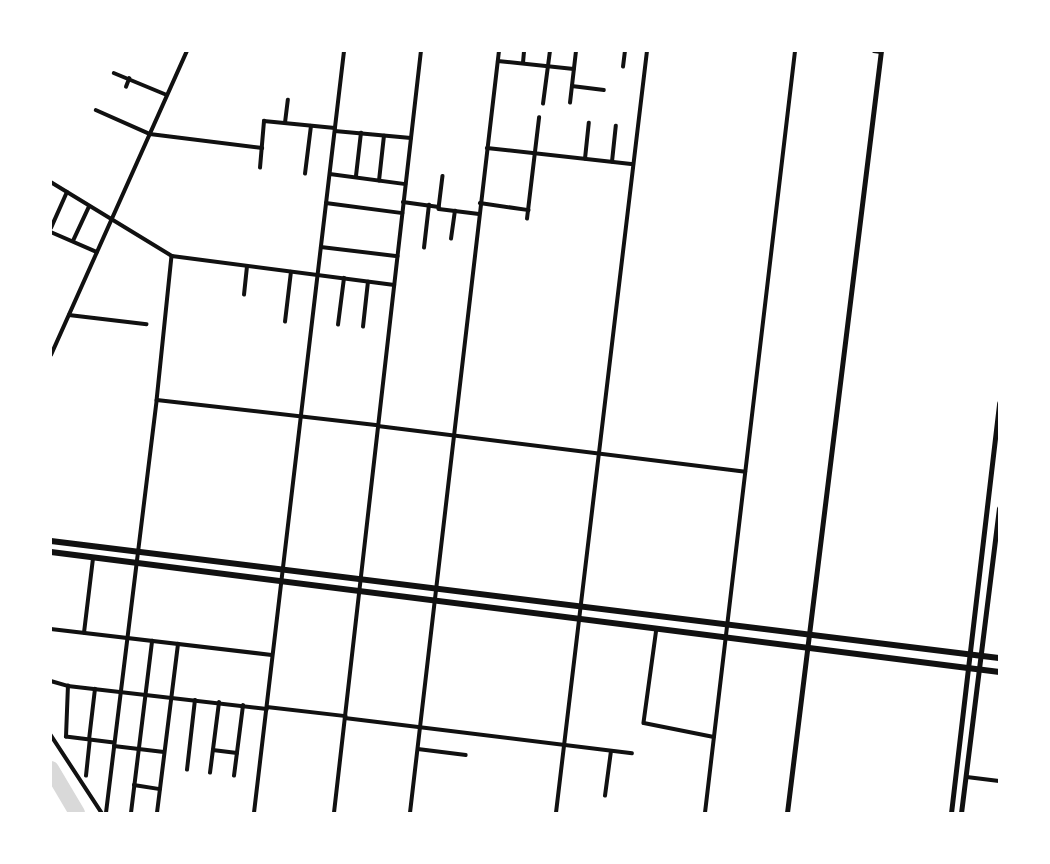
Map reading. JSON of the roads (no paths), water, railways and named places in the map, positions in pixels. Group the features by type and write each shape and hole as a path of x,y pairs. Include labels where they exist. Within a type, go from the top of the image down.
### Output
{"main road":[{"path":"951,813 999,403"},
{"path":"961,813 999,508"},
{"path":"51,541 283,572 999,658"},
{"path":"51,552 999,672"}],"street":[{"path":"51,355 187,51"},
{"path":"254,813 344,51"},
{"path":"334,813 421,51"},
{"path":"410,813 499,51"},
{"path":"523,63 524,51"},
{"path":"543,104 550,51"},
{"path":"570,103 576,51"},
{"path":"623,67 625,51"},
{"path":"556,813 583,608 647,51"},
{"path":"705,813 795,51"},
{"path":"787,813 807,633 881,51 874,51"},
{"path":"498,61 574,69"},
{"path":"114,73 167,95"},
{"path":"125,87 129,79"},
{"path":"572,86 604,90"},
{"path":"285,123 288,100"},
{"path":"96,110 150,134 262,149"},
{"path":"527,219 539,118"},
{"path":"260,168 264,121 411,138"},
{"path":"585,159 589,123"},
{"path":"305,174 311,126"},
{"path":"612,162 616,126"},
{"path":"356,177 361,133"},
{"path":"379,181 384,136"},
{"path":"487,148 633,164"},
{"path":"330,174 405,184"},
{"path":"439,207 443,176"},
{"path":"51,182 172,256 394,285"},
{"path":"67,192 51,230 97,252"},
{"path":"403,202 479,214"},
{"path":"480,203 528,210"},
{"path":"326,204 402,213"},
{"path":"424,248 429,205"},
{"path":"73,242 89,206"},
{"path":"451,239 455,211"},
{"path":"321,247 397,256"},
{"path":"104,813 137,565 172,256"},
{"path":"244,295 247,267"},
{"path":"285,322 291,272"},
{"path":"338,326 344,278"},
{"path":"363,327 368,282"},
{"path":"69,314 146,324"},
{"path":"51,341 56,343"},
{"path":"157,400 744,472"},
{"path":"84,633 93,559"},
{"path":"657,628 644,723 714,737"},
{"path":"51,629 272,655"},
{"path":"131,813 152,641"},
{"path":"157,813 178,644"},
{"path":"51,681 68,686 632,753"},
{"path":"68,686 62,732 114,745 164,752"},
{"path":"86,776 95,689"},
{"path":"187,770 195,700"},
{"path":"210,773 219,703"},
{"path":"233,776 243,706"},
{"path":"51,735 104,813"},
{"path":"418,749 466,755"},
{"path":"213,750 237,752"},
{"path":"605,796 611,751"},
{"path":"965,777 999,781"},
{"path":"134,785 160,789"}],"waterway":[{"path":"51,769 77,813"}]}
